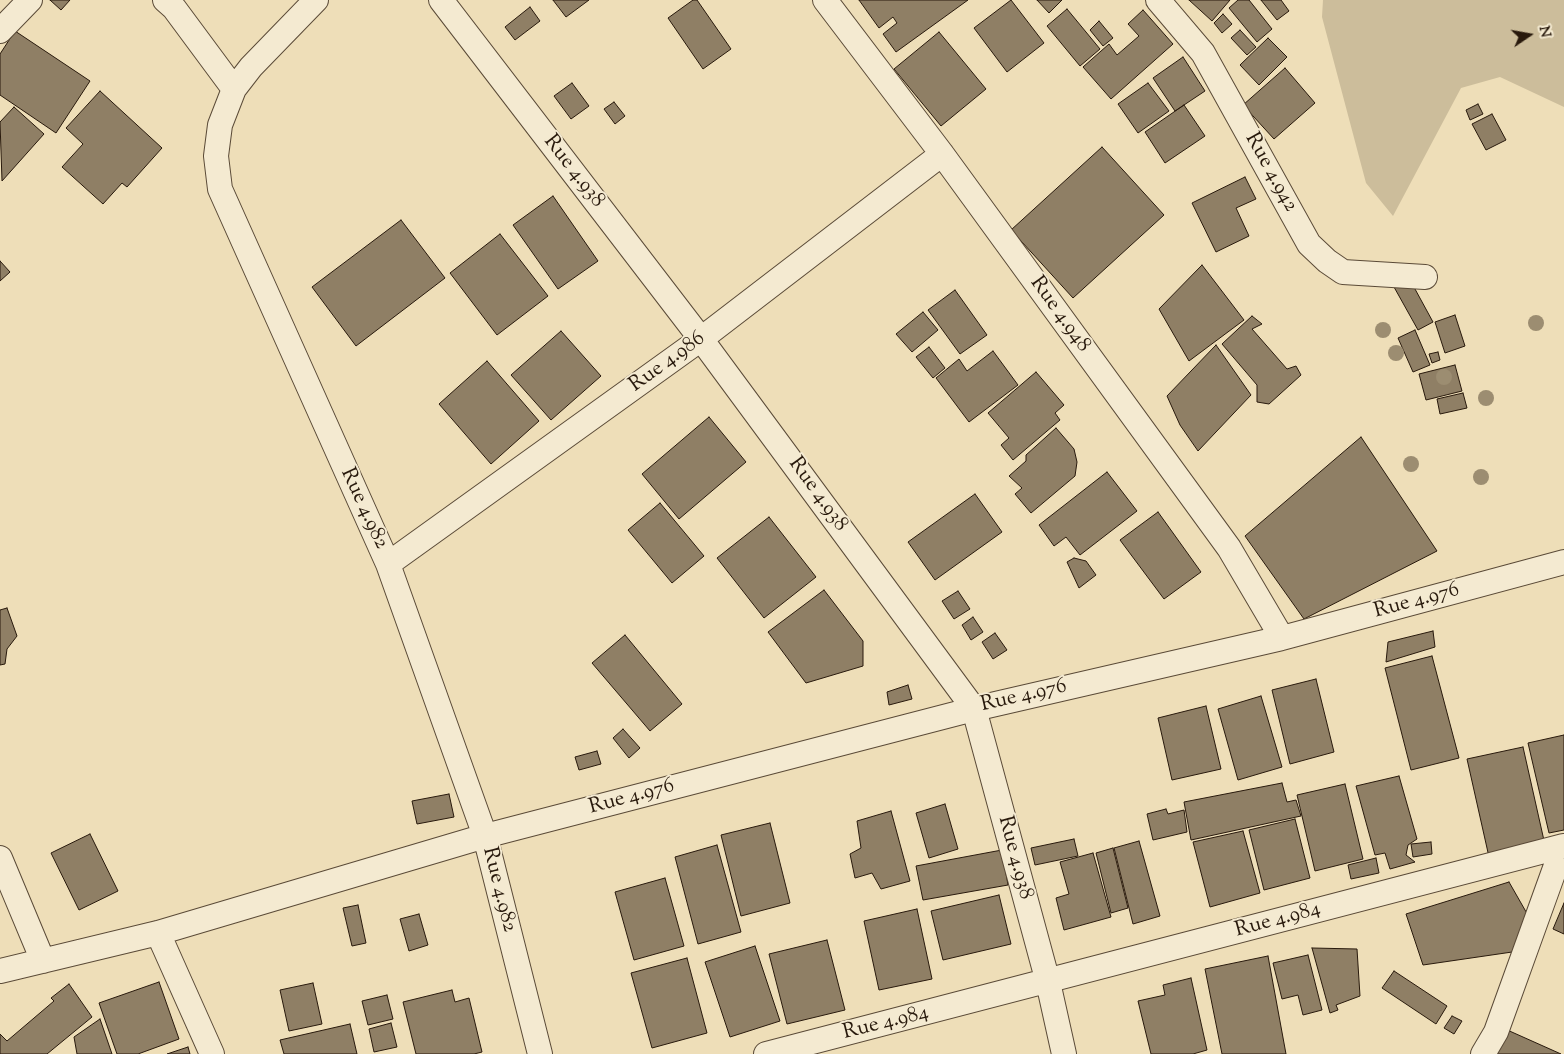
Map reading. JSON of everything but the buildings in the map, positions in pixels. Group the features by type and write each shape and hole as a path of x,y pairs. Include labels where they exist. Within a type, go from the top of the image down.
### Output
{"street":[{"path":"0,31 30,0"},
{"path":"165,0 174,8 234,89"},
{"name":"Rue 4.982","path":"316,0 251,67 234,89 220,125 216,156 220,189 388,564 485,836 540,1054"},
{"name":"Rue 4.938","path":"441,0 701,339 974,709 1048,982 1064,1054"},
{"name":"Rue 4.948","path":"825,0 942,154 1229,548 1282,638"},
{"name":"Rue 4.942","path":"1158,0 1203,53 1309,244 1327,261 1343,272 1425,277"},
{"name":"Rue 4.986","path":"388,564 701,339 942,154"},
{"name":"Rue 4.976","path":"0,971 158,934 485,836 974,709 1282,638 1564,562"},
{"name":"Rue 4.984","path":"772,1053 1564,846"},
{"name":"Rue 4.984","path":"1483,1054 1496,1032 1564,846"},
{"path":"0,858 43,961"},
{"path":"158,934 212,1054"}],"shaded area":[{"path":"1323,0 1564,0 1564,107 1500,77 1461,88 1393,216 1366,183 1322,17"}]}
